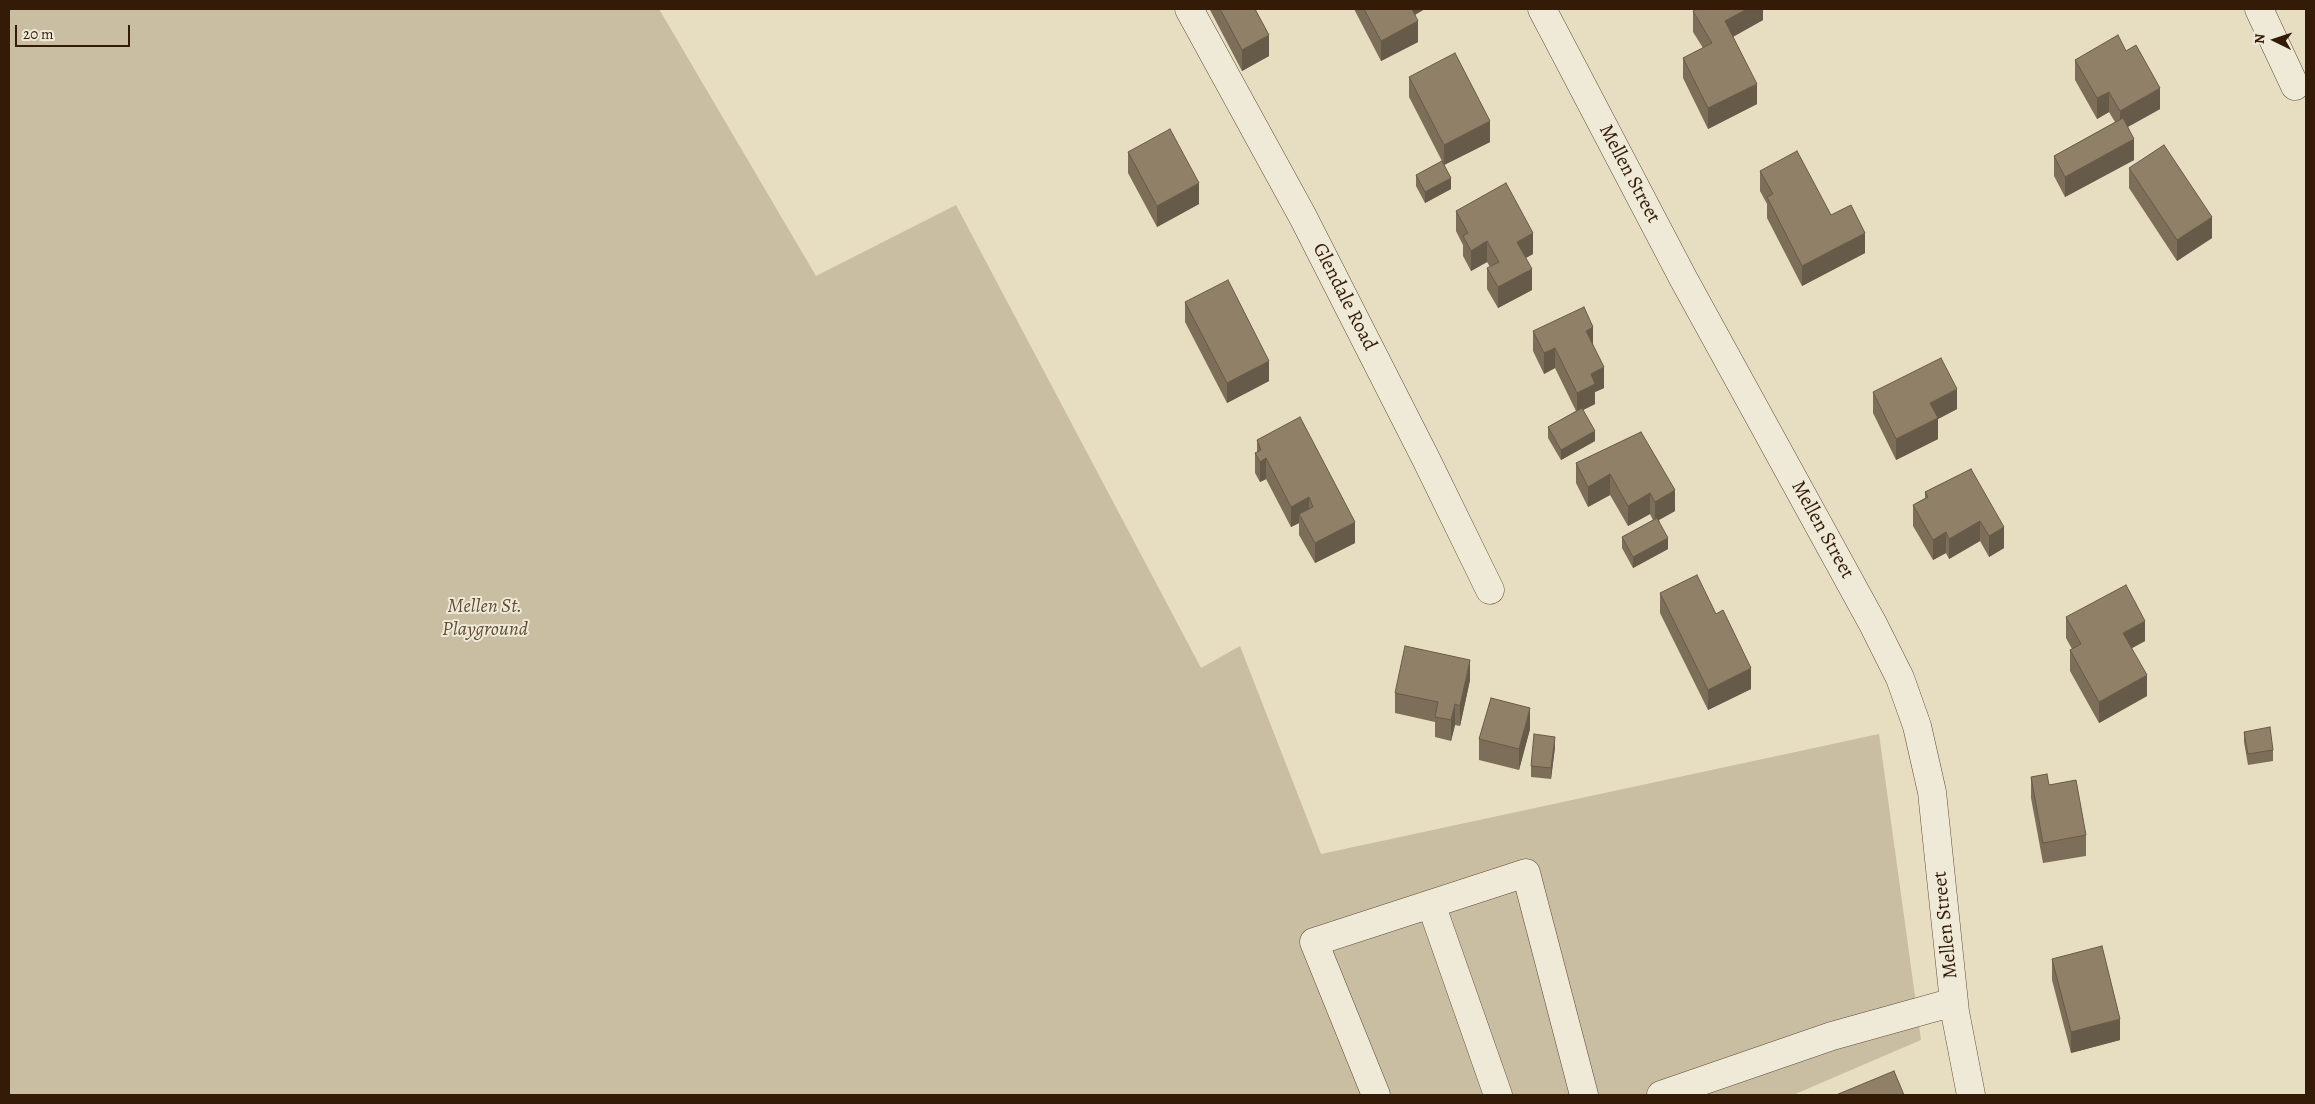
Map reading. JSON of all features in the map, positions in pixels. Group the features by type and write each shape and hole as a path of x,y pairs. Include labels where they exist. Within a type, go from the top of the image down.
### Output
{"street":[{"name":"Glendale Road","path":"1189,9 1303,217 1490,590"},
{"name":"Mellen Street","path":"1542,9 1683,278 1873,624 1900,678 1917,726 1932,792 1954,1002 1970,1095"},
{"path":"2259,9 2295,86"},
{"path":"1376,1095 1314,942 1526,873 1584,1095"},
{"path":"1431,904 1498,1095"},
{"path":"1661,1095 1832,1036 1954,1002"}],"green space":[{"name":"Mellen St. Playground","path":"9,9 659,9 816,276 956,205 1201,668 1240,646 1321,854 1879,734 1921,1040 1793,1095 9,1095"}],"building":[{"path":"1220,9 1255,9 1269,35 1242,50"},
{"path":"1364,9 1412,9 1418,21 1381,41"},
{"path":"1697,9 1747,9 1725,21 1757,84 1708,108 1683,58 1712,43 1693,11"},
{"path":"2118,35 2126,51 2136,45 2160,88 2120,111 2109,92 2097,98 2075,60"},
{"path":"1455,53 1490,121 1444,145 1409,77"},
{"path":"2123,118 2134,139 2065,177 2054,156"},
{"path":"1170,129 1199,183 1157,206 1128,152"},
{"path":"2164,145 2212,217 2177,240 2129,168"},
{"path":"1797,151 1831,215 1851,205 1865,233 1802,266 1767,197 1773,194 1760,171"},
{"path":"1442,161 1451,178 1425,192 1416,175"},
{"path":"1506,183 1533,233 1517,242 1532,269 1498,287 1487,268 1499,262 1487,241 1471,251 1463,236 1468,233 1456,211"},
{"path":"1228,280 1269,361 1227,383 1185,302"},
{"path":"1584,307 1593,327 1586,331 1604,367 1591,374 1595,384 1577,393 1555,348 1544,353 1533,331"},
{"path":"1941,358 1957,389 1930,403 1938,418 1896,439 1873,392"},
{"path":"1582,408 1595,431 1561,450 1548,427"},
{"path":"1300,417 1355,522 1315,543 1299,514 1313,507 1309,497 1291,507 1266,458 1260,462 1255,453 1261,450 1257,440"},
{"path":"1641,432 1675,490 1655,502 1650,493 1628,506 1610,474 1588,487 1576,463"},
{"path":"1971,469 2004,527 1989,536 1980,521 1949,539 1946,532 1933,540 1913,505 1928,497 1925,492"},
{"path":"1657,518 1668,538 1633,557 1622,537"},
{"path":"1697,575 1716,614 1723,610 1751,668 1708,690 1660,593"},
{"path":"2126,585 2145,621 2123,633 2147,675 2099,702 2070,650 2081,644 2066,617"},
{"path":"1405,646 1470,660 1460,706 1455,704 1451,720 1435,717 1438,702 1395,693"},
{"path":"1491,698 1530,708 1519,749 1479,739"},
{"path":"2270,727 2273,750 2248,754 2244,732"},
{"path":"1534,734 1555,737 1551,768 1531,766"},
{"path":"2047,774 2049,785 2076,780 2086,835 2043,843 2031,777"},
{"path":"2102,946 2120,1019 2071,1032 2052,959"},
{"path":"1894,1071 1904,1095 1836,1095"}]}
